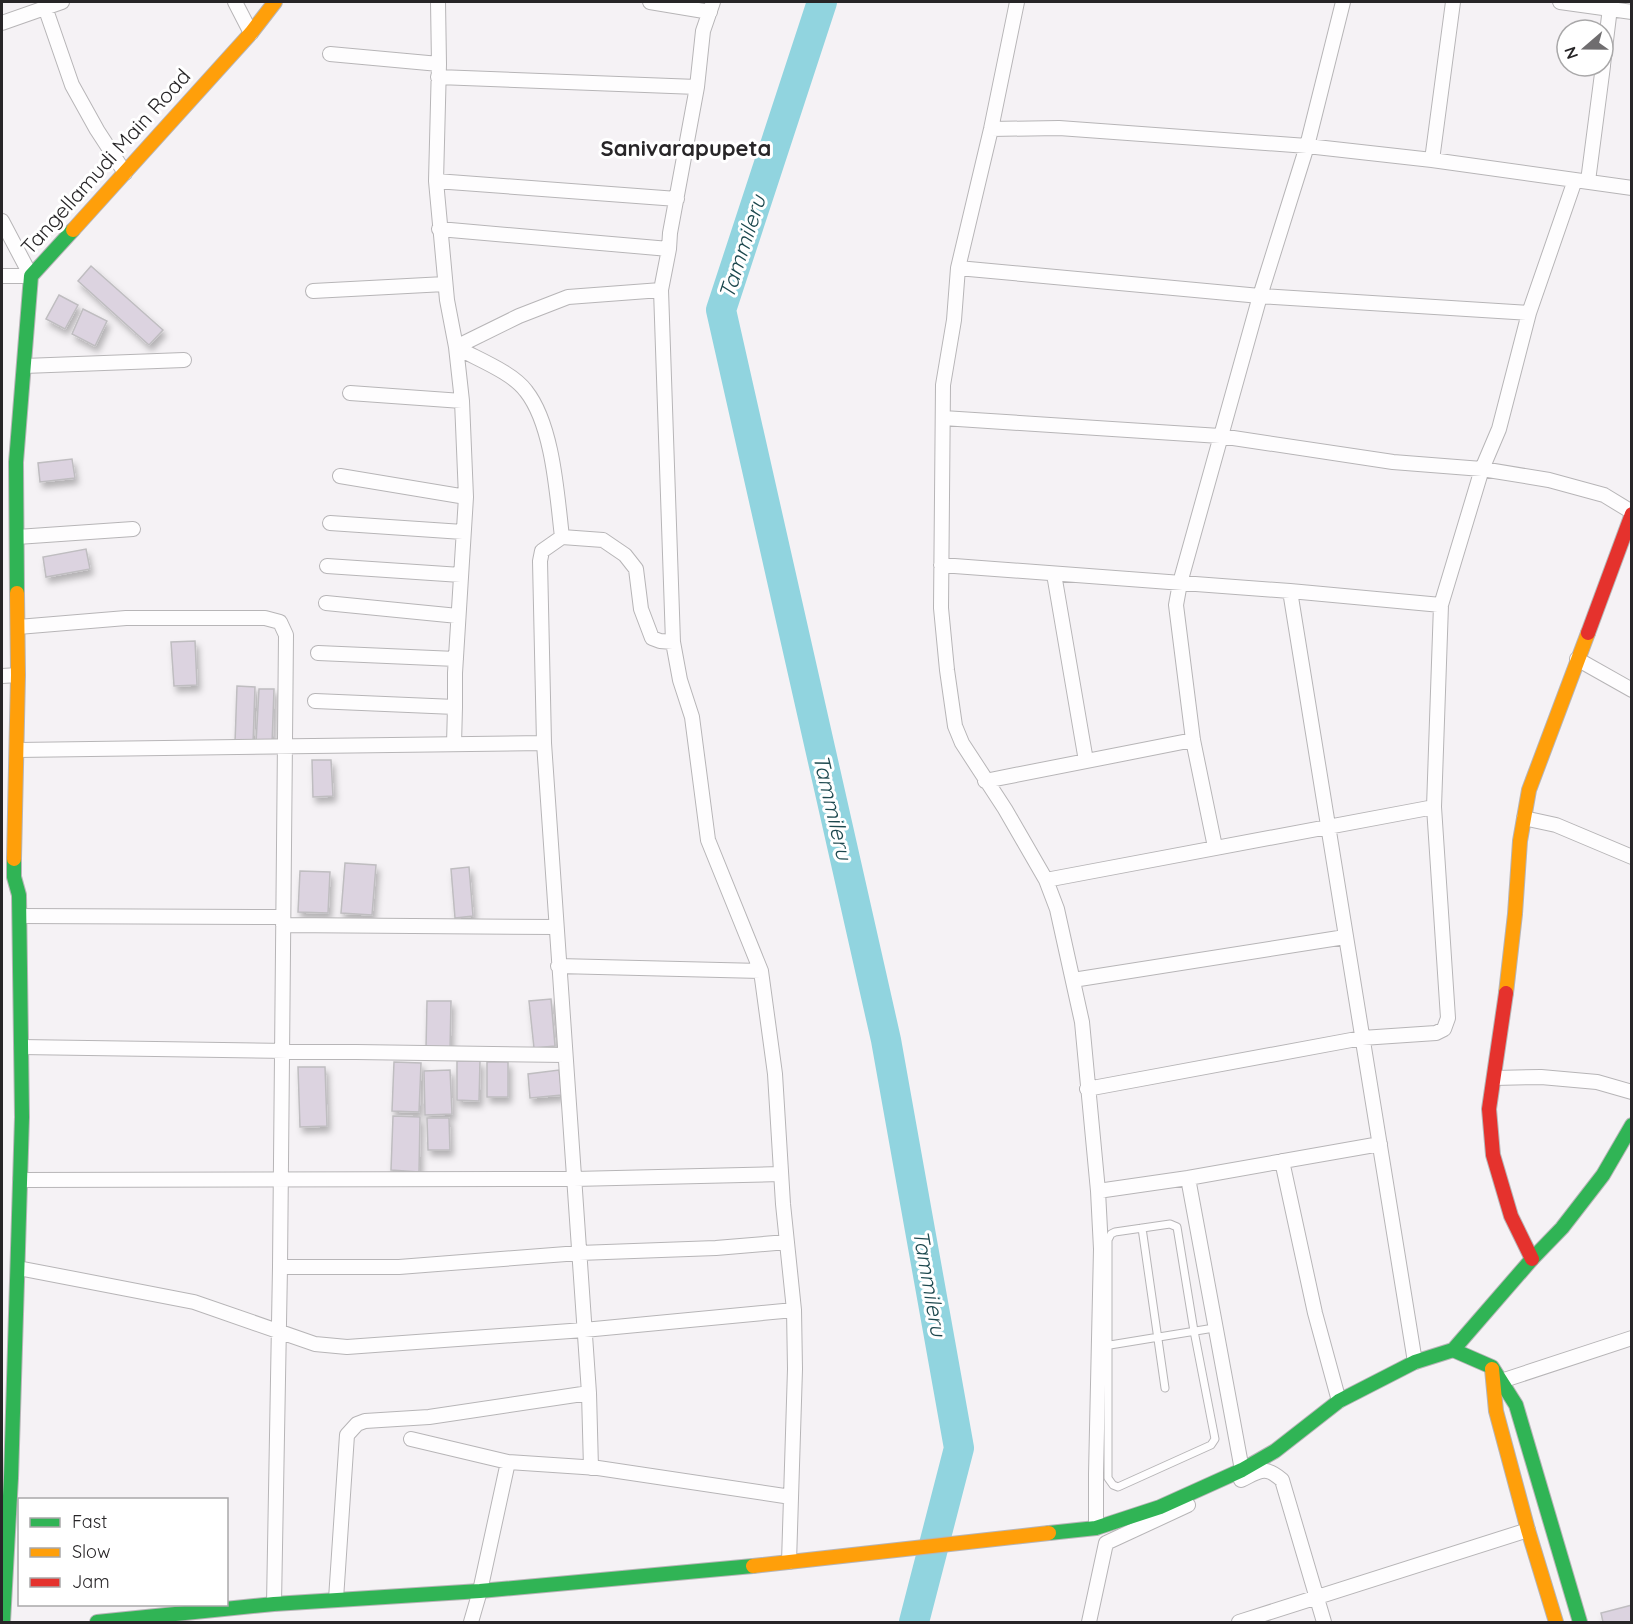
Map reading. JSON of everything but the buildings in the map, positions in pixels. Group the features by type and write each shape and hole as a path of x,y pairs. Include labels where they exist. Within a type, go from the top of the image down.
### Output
{"main road":[{"name":"Tangellamudi Main Road","path":"3,1623 15,1353 9,1328 18,1268 22,1117 19,895 8,849 17,750 16,462 31,276 251,33 275,2"},
{"path":"1532,1259 1511,1216 1493,1155 1489,1109 1504,1012 1515,914 1520,841 1529,790 1632,513"},
{"path":"97,1623 274,1604 480,1591 816,1560 1096,1528 1160,1507 1242,1470 1275,1451 1339,1401 1415,1362 1453,1350 1562,1228 1603,1175 1632,1125"},
{"path":"1453,1350 1492,1367 1497,1382 1496,1411 1556,1623"},
{"path":"1497,1382 1516,1405 1580,1623"}],"street":[{"path":"2,23 62,2"},
{"path":"235,2 251,33"},
{"path":"438,2 436,181 445,284 456,347 462,401 465,497 453,744"},
{"path":"650,2 711,7 703,32 697,87 670,233 662,290 673,642 692,717 708,840 761,971 775,1074 786,1242 794,1310 795,1369 789,1562"},
{"path":"1017,2 991,129 958,268 954,320 943,385 942,618 955,726 962,743 1005,809 1046,880 1057,909 1082,1022 1098,1191 1104,1346 1096,1474 1096,1528"},
{"path":"1215,847 1193,740 1176,605 1220,436 1260,296 1307,146 1342,2"},
{"path":"1432,160 1452,2"},
{"path":"1560,2 1632,12"},
{"path":"45,7 72,85 97,130 125,173"},
{"path":"1609,18 1610,8"},
{"path":"330,54 439,70 697,87"},
{"path":"1087,1089 1362,1038 1436,1033 1444,1029 1448,1018 1434,807 1441,605 1482,469 1499,429 1529,313 1581,181 1601,78"},
{"path":"991,129 1059,128 1307,146 1432,160 1632,188"},
{"path":"436,181 677,200"},
{"path":"2,221 31,276 2,276"},
{"path":"439,229 669,249"},
{"path":"958,268 1260,296 1529,313"},
{"path":"313,291 445,284"},
{"path":"456,347 519,316 567,297 662,290"},
{"path":"456,347 509,376 526,390 543,421 555,480 562,537"},
{"path":"24,366 184,360"},
{"path":"350,393 462,401"},
{"path":"943,418 1220,436 1393,462 1482,469 1549,480 1604,495 1632,513"},
{"path":"340,476 465,497"},
{"path":"2,507 17,501"},
{"path":"330,523 463,532"},
{"path":"17,537 133,529"},
{"path":"591,1468 579,1253 543,743 540,561 542,551 562,537 603,540 625,555 636,569 641,609 652,638 673,642"},
{"path":"327,566 461,575"},
{"path":"941,566 1290,591 1441,605"},
{"path":"1054,574 1086,761"},
{"path":"1290,591 1415,1362"},
{"path":"326,603 458,616"},
{"path":"18,627 126,618 265,618 280,622 286,635 279,1180 280,1267 274,1604"},
{"path":"318,653 456,659"},
{"path":"1577,659 1632,690"},
{"path":"2,676 18,675"},
{"path":"315,701 455,706"},
{"path":"985,781 1193,740"},
{"path":"17,750 543,743"},
{"path":"1046,880 1434,807"},
{"path":"1524,818 1556,825 1632,857"},
{"path":"20,916 555,927"},
{"path":"1073,980 1345,937"},
{"path":"558,966 761,971"},
{"path":"21,1047 565,1056"},
{"path":"1494,1078 1541,1077 1597,1082 1632,1092"},
{"path":"1098,1191 1188,1178 1380,1144"},
{"path":"1281,1161 1315,1313 1339,1401"},
{"path":"20,1180 574,1179 781,1174"},
{"path":"1188,1178 1242,1470"},
{"path":"280,1267 399,1267 579,1253 716,1248 786,1242"},
{"path":"18,1268 194,1302 315,1344 346,1347 584,1330 794,1310"},
{"path":"1497,1382 1632,1338"},
{"path":"2,1360 15,1353"},
{"path":"336,1599 347,1435 357,1424 365,1420 429,1417 588,1393"},
{"path":"411,1439 508,1462 591,1468 791,1497"},
{"path":"471,1623 508,1462"},
{"path":"1089,1623 1106,1543 1263,1470 1273,1472 1282,1480 1324,1623"},
{"path":"1239,1623 1528,1530"}],"lane":[{"path":"1170,1224 1177,1227 1194,1331 1215,1432 1214,1443 1118,1487 1113,1485 1108,1478 1104,1346 1108,1240 1111,1234 1170,1224"},
{"path":"1142,1228 1165,1388"},
{"path":"1104,1346 1214,1328"}],"waterway":[{"name":"Tammileru","path":"822,2 721,310 886,1040 959,1448 914,1622"}],"traffic: fast":[{"path":"17,593 16,462 31,276 73,230"},
{"path":"3,1622 11,1478 22,1117 19,895 14,877 14,859"},
{"path":"1453,1350 1562,1228 1603,1175 1632,1125"},
{"path":"1049,1533 1096,1528 1160,1507 1242,1470 1275,1451 1339,1401 1415,1362 1453,1350 1492,1367 1516,1405 1580,1622"},
{"path":"97,1622 274,1604 480,1591 753,1566"}],"traffic: slow":[{"path":"73,230 251,33 275,2"},
{"path":"14,859 18,675 17,593"},
{"path":"1506,993 1520,841 1529,790 1588,633"},
{"path":"1492,1369 1496,1411 1556,1622"},
{"path":"753,1566 1049,1533"}],"traffic: jam":[{"path":"1588,633 1632,514"},
{"path":"1506,993 1489,1109 1493,1155 1511,1216 1532,1259"}],"district":[{"name":"Sanivarapupeta","path":"686,148"}]}
